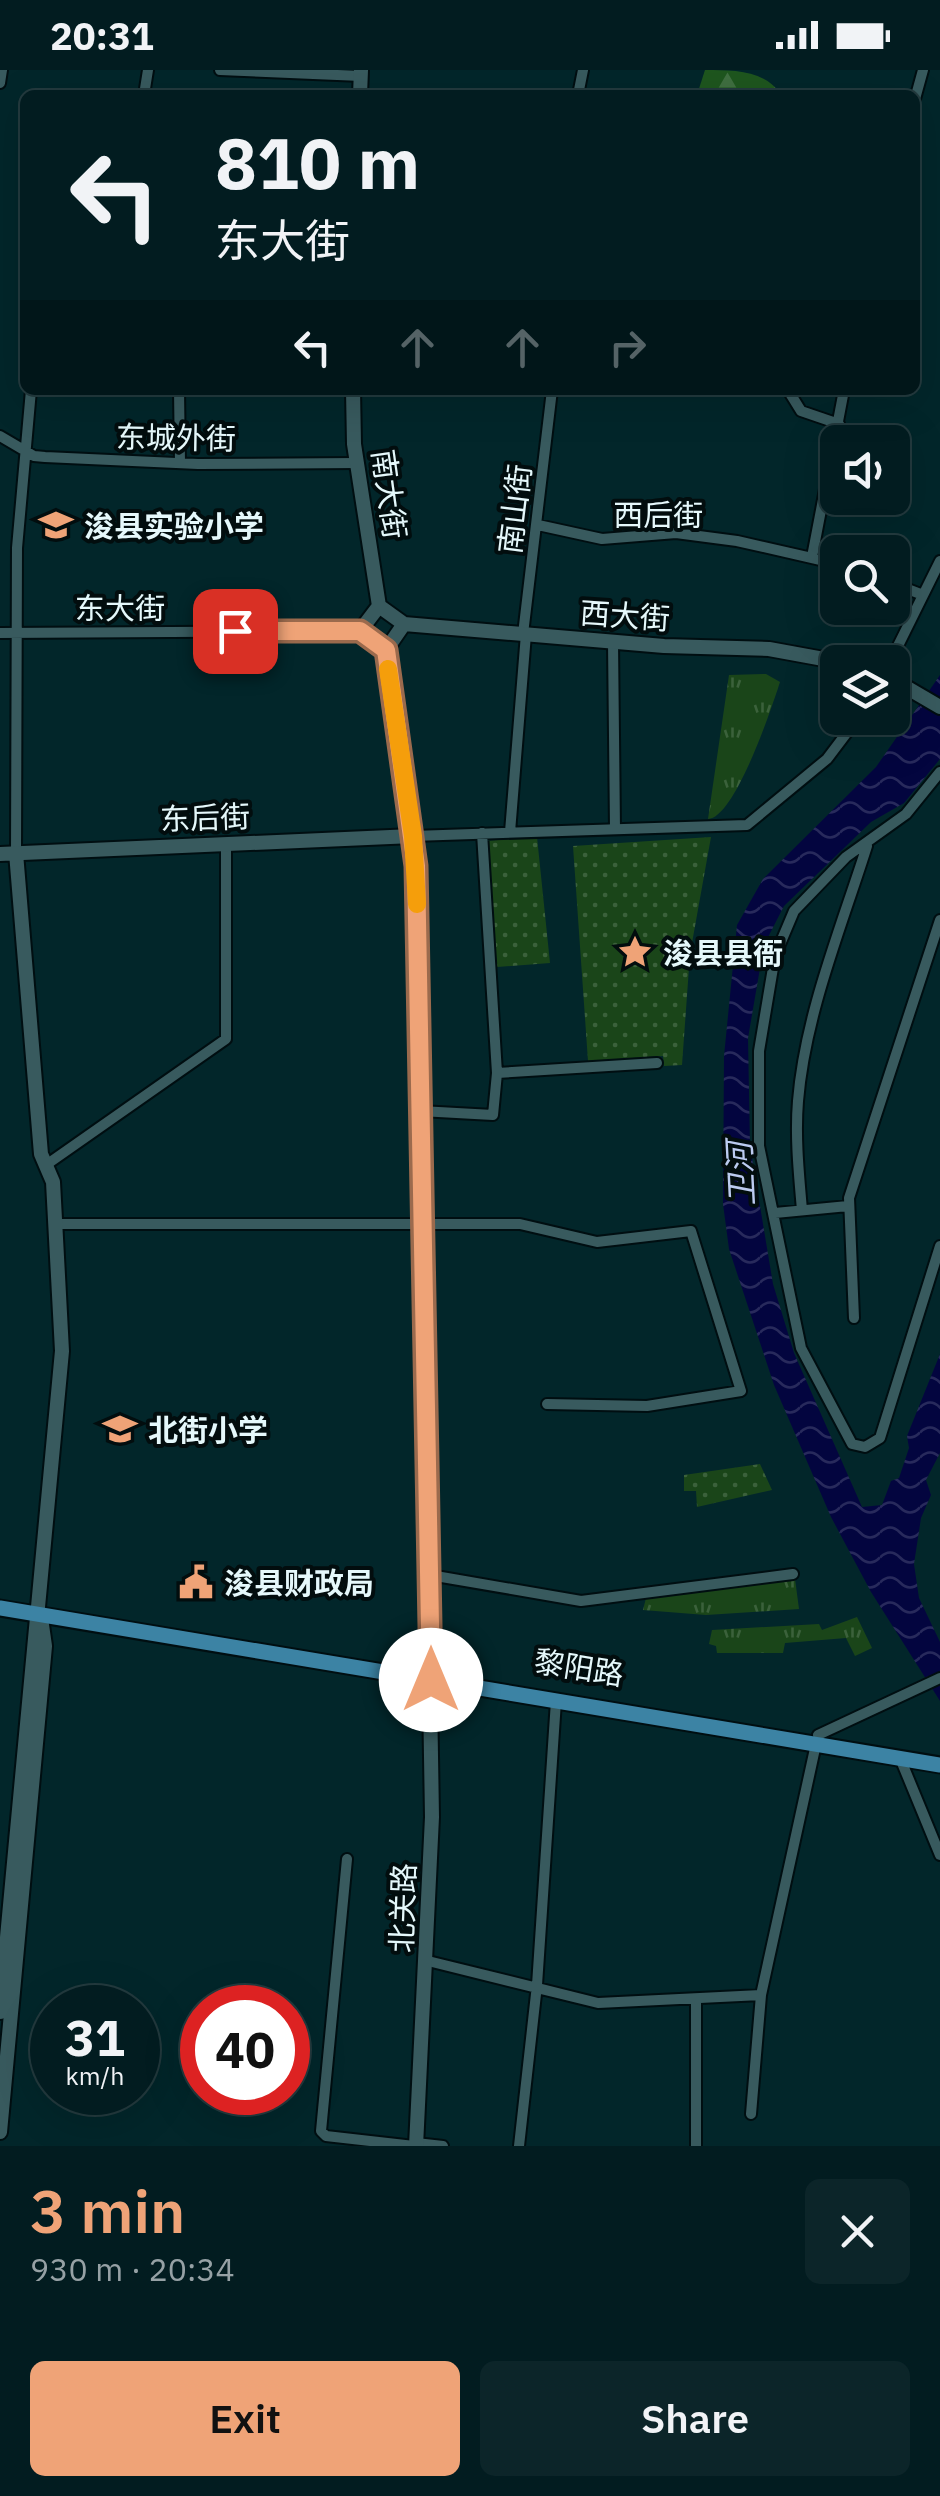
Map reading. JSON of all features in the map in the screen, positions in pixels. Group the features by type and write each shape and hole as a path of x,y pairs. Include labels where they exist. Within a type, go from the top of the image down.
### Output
{"main road":[{"name":"黎阳路","path":"0,1598 41,1610"},
{"name":"黎阳路","path":"0,1608 41,1610 908,1757"},
{"name":"黎阳路","path":"431,1675 556,1701 817,1740"},
{"path":"908,1757 940,1756"},
{"path":"908,1757 940,1765"}],"street":[{"path":"0,83 2,70"},
{"path":"220,70 361,73"},
{"path":"0,2012 4,1934 41,1610 62,1351 53,1182 41,1154 8,853 24,450 30,395"},
{"path":"178,395 180,464"},
{"name":"南大街","path":"353,395 357,463 379,606"},
{"name":"南山街","path":"510,832 525,634 551,395"},
{"path":"791,395 802,411 839,424"},
{"path":"812,557 843,395"},
{"name":"东城外街","path":"0,436 45,457 180,464 357,463"},
{"name":"西后街","path":"538,525 602,539 676,533 820,559"},
{"path":"898,645 940,561"},
{"path":"910,589 924,594"},
{"path":"379,606 404,624 386,650 360,631 379,606"},
{"name":"西大街","path":"404,624 613,642 769,648 820,658"},
{"name":"东大街","path":"0,633 360,631"},
{"path":"613,642 615,829"},
{"name":"北关路","path":"386,650 413,836 424,1221 431,1675 428,1961 415,2145"},
{"path":"910,688 940,706"},
{"path":"413,836 747,825 827,758 845,735"},
{"path":"940,772 906,814 867,845 846,856 794,911 775,956 758,1050 759,1146 801,1348 852,1444 864,1446 880,1438 940,1246"},
{"path":"420,1111 493,1114 497,1074 482,833"},
{"name":"东后街","path":"8,853 413,836"},
{"path":"46,1165 226,1040 226,844"},
{"path":"802,1210 798,1120 803,1068 824,982 867,845"},
{"path":"854,1318 848,1206 940,920"},
{"path":"497,1074 658,1063"},
{"path":"775,1213 848,1206"},
{"path":"56,1224 520,1224 597,1242 692,1231 740,1391 647,1406 546,1404"},
{"path":"430,1575 581,1602 793,1574"},
{"path":"0,2132 45,1646 41,1610"},
{"path":"751,2114 761,1995 817,1740 940,1678"},
{"path":"519,2146 536,1986 556,1701"},
{"path":"908,1757 940,1855"},
{"path":"347,1859 321,2131 326,2136 443,2146"},
{"path":"428,1961 598,2003 761,1995"},
{"path":"696,2000 696,2146"}],"green space":[{"path":"705,70 758,76 777,90 699,90"},
{"path":"766,674 780,682 761,736 730,801 719,814 708,819 729,675"},
{"path":"537,837 550,963 497,967 486,841"},
{"name":"浚县县衙","path":"711,837 690,954 682,1065 664,1066 663,1056 588,1061 573,846"},
{"path":"760,1464 772,1490 697,1507 696,1491 684,1491 684,1475"},
{"path":"795,1579 799,1609 706,1615 643,1610 646,1598"},
{"path":"857,1617 872,1648 855,1656 846,1638 785,1643 783,1653 717,1653 716,1646 709,1644 712,1630 819,1624 822,1630"}],"water":[{"name":"卫河","path":"940,675 940,759 904,803 871,822 784,906 764,945 748,1038 750,1146 773,1284 794,1353 862,1507 882,1505 891,1481 899,1478 909,1448 907,1436 940,1354 940,1453 926,1480 931,1495 921,1518 914,1564 919,1598 940,1642 940,1701 871,1592 831,1517 774,1385 729,1249 723,1204 724,1056 737,925 763,879 876,767 898,735 910,735 910,718"}],"slow traffic":[{"path":"388,669 413,836 417,904"}],"place":[{"name":"浚县实验小学","path":"56,525"},
{"name":"浚县县衙","path":"635,952"},
{"name":"北街小学","path":"120,1429"},
{"name":"浚县财政局","path":"196,1582"}],"route":[{"path":"235,631 360,631 386,650 416,866 431,1680"}]}
